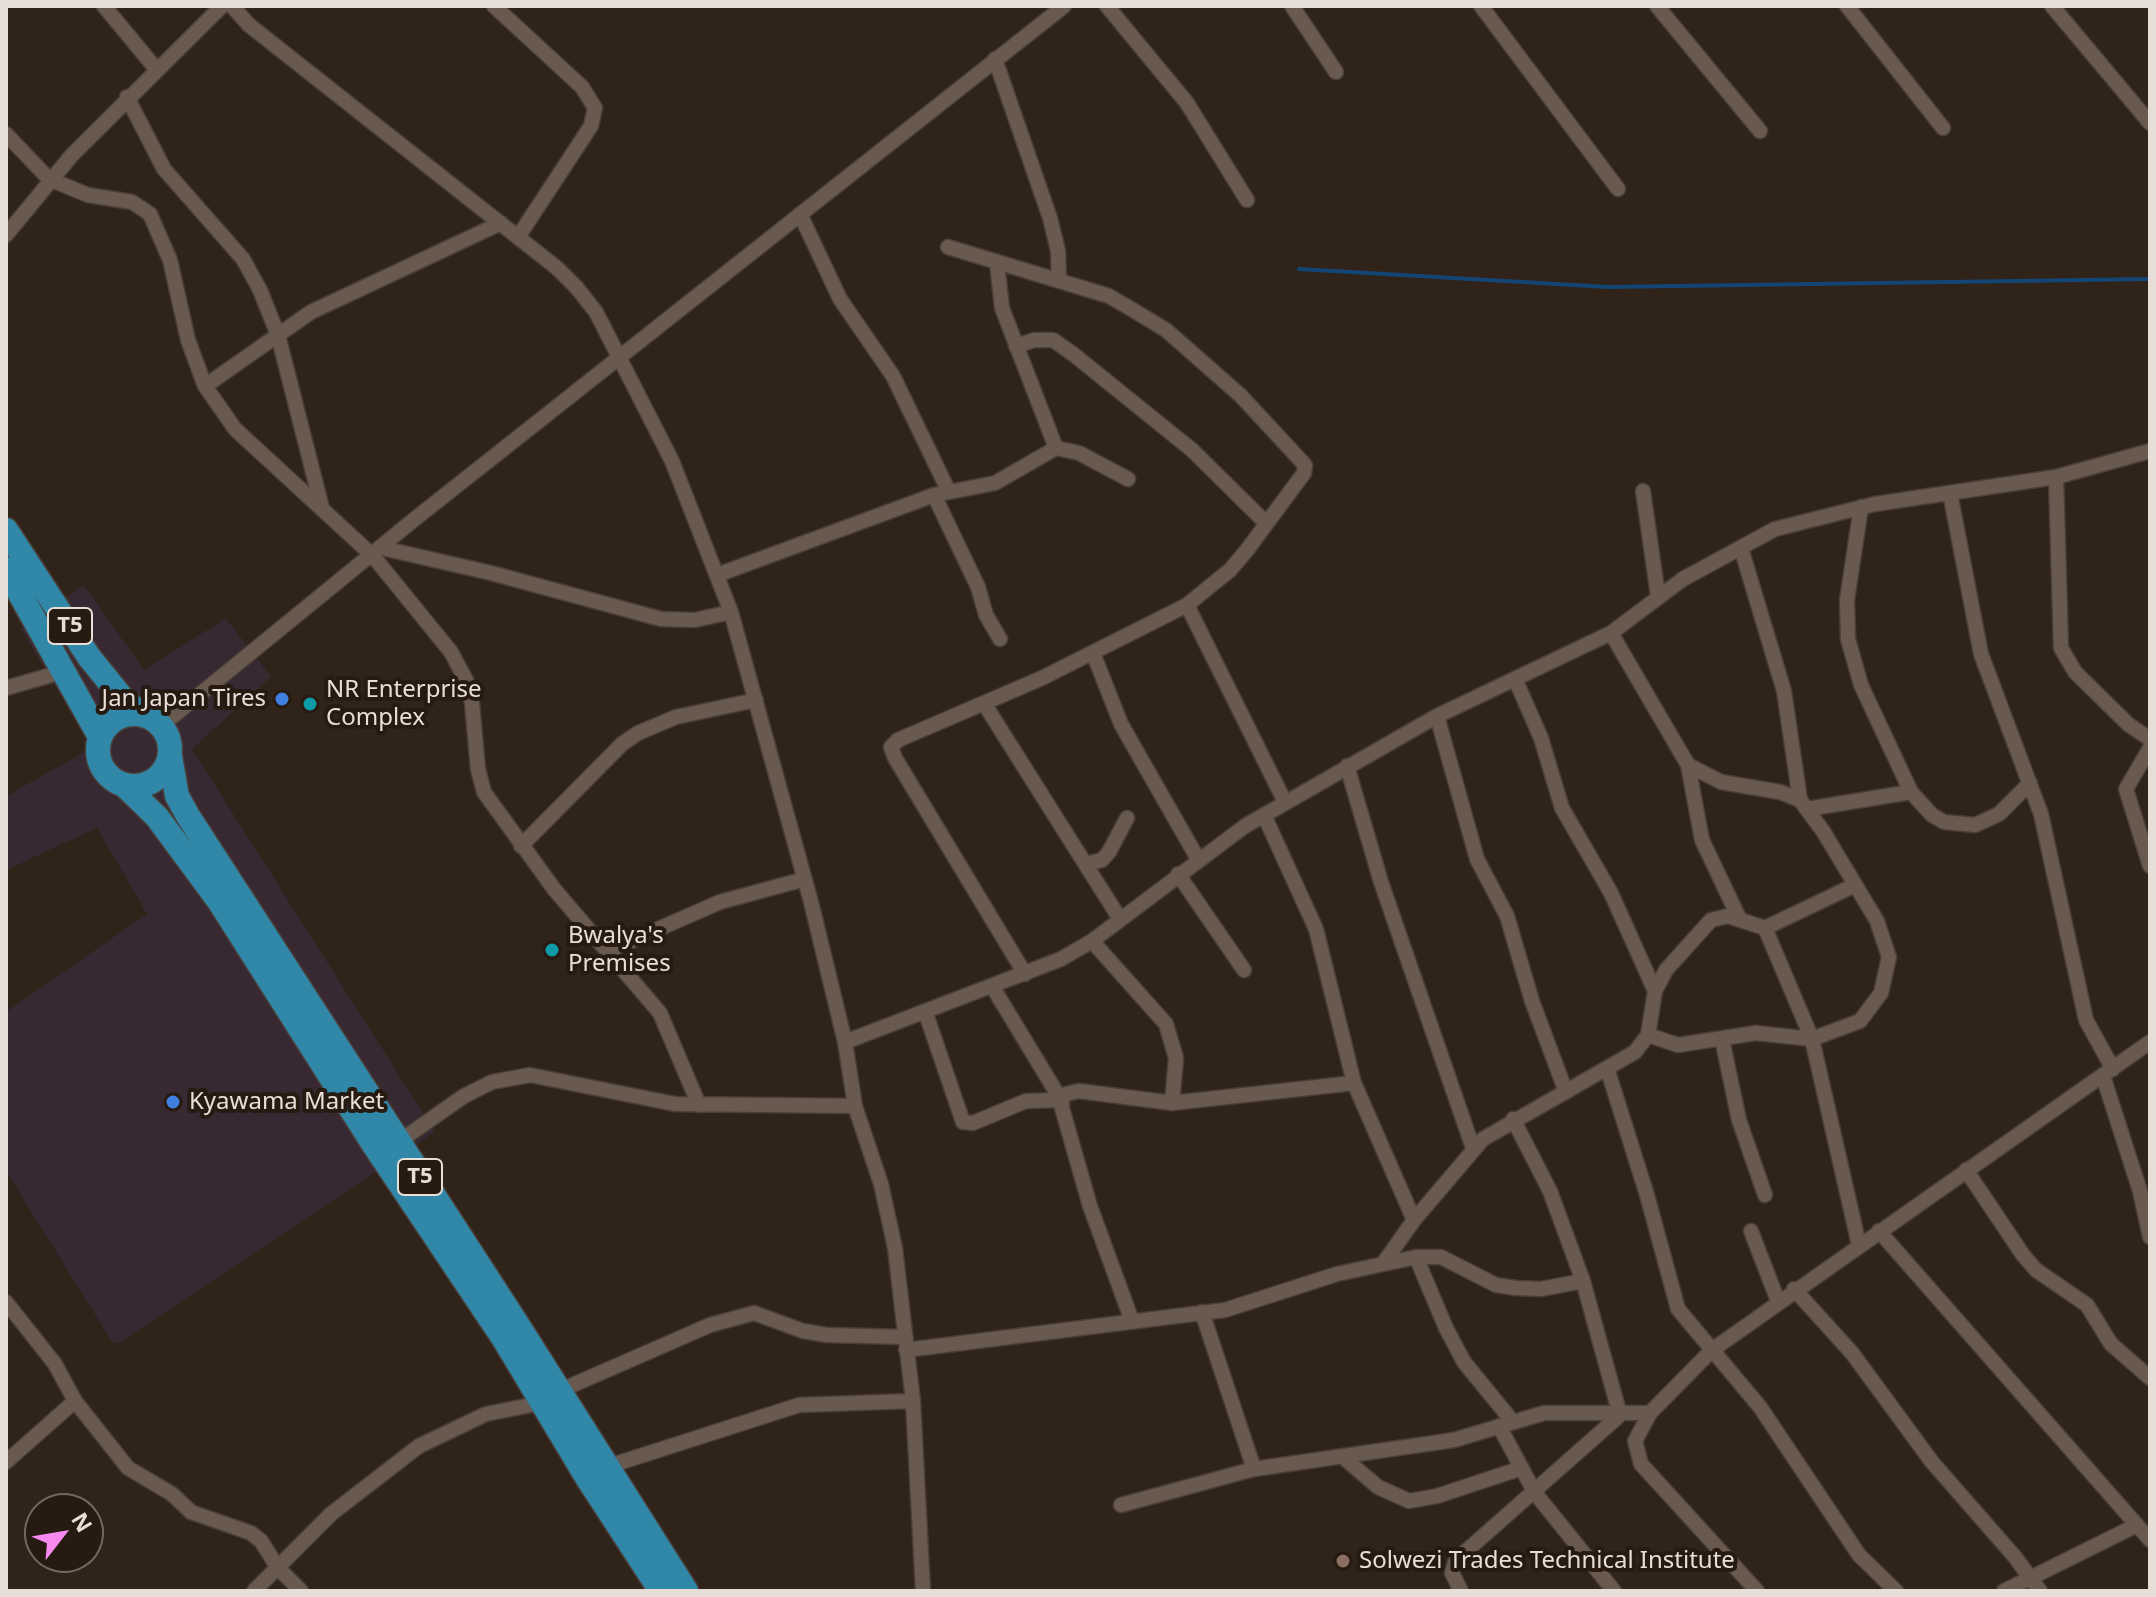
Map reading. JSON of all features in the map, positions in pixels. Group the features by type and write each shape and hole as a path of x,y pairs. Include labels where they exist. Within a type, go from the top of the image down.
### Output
{"highway":[{"name":"T5","path":"6,530 89,657 123,699 152,720 169,743 177,796 188,816 397,1143 550,1397 661,1591"},
{"name":"T5","path":"6,569 100,737 97,752 101,767 157,817 219,901 374,1145 504,1339 609,1466 686,1591"},
{"path":"100,737 113,720 127,714 152,720"},
{"path":"125,786 140,787 154,781 164,770 170,756"}],"street":[{"path":"104,6 157,70"},
{"path":"6,235 49,179 127,97 222,6"},
{"path":"232,6 284,53 501,223 577,288 596,312 672,461 731,612 805,879 845,1042 855,1106 881,1184 895,1248 913,1401 923,1544 923,1591"},
{"path":"494,6 582,87 595,108 591,126 518,237"},
{"path":"152,720 377,552 1064,6"},
{"path":"1107,6 1187,103 1247,200"},
{"path":"1292,6 1336,72"},
{"path":"1481,6 1618,189"},
{"path":"1657,6 1760,131"},
{"path":"1847,6 1943,128"},
{"path":"2052,6 2150,123"},
{"path":"995,59 1050,218 1058,251 1059,281"},
{"path":"127,97 164,169 243,259 260,290 278,335 322,508"},
{"path":"6,134 49,179 88,195 132,202 150,214 168,251 188,340 205,386 235,429 322,508 377,552 459,665 472,703 480,782 495,811 660,1013 699,1105"},
{"path":"800,214 840,299 893,376 942,494 986,615 1000,639"},
{"path":"205,386 334,300 501,223"},
{"path":"948,247 1109,296 1166,330 1241,396 1305,465 1304,473 1230,570 1187,605 985,705 898,740 891,750 1025,974"},
{"path":"997,263 1002,308 1056,448"},
{"path":"1016,346 1034,340 1053,340 1073,354 1192,450 1266,523"},
{"path":"717,575 942,494 995,483 1056,448 1079,453 1128,479"},
{"path":"845,1042 1025,974 1092,941 1198,859 1285,802 1437,716 1516,681 1611,633 1658,596 1775,529 1861,507 2056,477 2150,451"},
{"path":"2056,477 2061,648 2075,672 2129,725 2150,739"},
{"path":"1643,491 1658,596"},
{"path":"1950,493 1981,654 2030,783 2056,876 2086,1020 2108,1072 2150,1237"},
{"path":"1861,507 1847,600 1848,639 1861,685 1911,792 1932,815 1944,822 1975,825 1999,814 2030,783"},
{"path":"1648,1035 1678,1045 1756,1033 1812,1039 1860,1021 1881,993 1887,974 1887,941 1804,804 1787,702 1741,548"},
{"path":"377,552 491,573 661,619 695,620 731,612"},
{"path":"1187,605 1285,802"},
{"path":"1611,633 1688,765 1702,840 1740,920"},
{"path":"1093,653 1121,724 1198,859"},
{"path":"6,688 65,671"},
{"path":"1516,681 1541,738 1562,808 1611,893 1655,991"},
{"path":"521,846 614,752 638,733 676,717 756,700"},
{"path":"985,705 1120,919"},
{"path":"1437,716 1477,859 1507,916 1532,1001 1566,1092"},
{"path":"2150,748 2126,789 2150,866"},
{"path":"1688,765 1721,782 1780,792 1804,804 1911,792"},
{"path":"1347,766 1381,882 1473,1148"},
{"path":"1264,815 1316,929 1354,1083 1414,1220"},
{"path":"1086,864 1102,860 1127,818"},
{"path":"1178,874 1244,970"},
{"path":"608,951 720,902 805,879"},
{"path":"1385,1261 1473,1148 1513,1119 1635,1052 1648,1035 1655,991 1666,970 1711,920 1728,916 1765,928 1855,885"},
{"path":"1765,928 1812,1039 1859,1245"},
{"path":"1092,941 1166,1024 1176,1058 1172,1103"},
{"path":"992,986 1061,1100 1090,1206 1132,1321"},
{"path":"925,1011 963,1122 973,1123 1026,1101 1061,1100 1067,1093 1079,1091 1172,1103 1354,1083"},
{"path":"1722,1039 1739,1120 1765,1195"},
{"path":"1757,1591 1641,1464 1635,1441 1650,1413 1712,1350 1794,1289 2150,1042"},
{"path":"1607,1068 1651,1208 1678,1309 1760,1407 1859,1555 1896,1591"},
{"path":"397,1143 464,1096 492,1082 530,1075 650,1101 699,1105 855,1106"},
{"path":"1513,1119 1550,1191 1583,1281 1620,1415"},
{"path":"1966,1170 2036,1270 2087,1305 2111,1344 2150,1378"},
{"path":"1751,1231 1778,1301"},
{"path":"1879,1231 2150,1540"},
{"path":"254,1591 331,1514 419,1446 486,1414 550,1397 710,1325 754,1313 803,1331 905,1343 1225,1310 1385,1261 1416,1257 1441,1257 1496,1285 1516,1288 1541,1289 1583,1281"},
{"path":"1416,1257 1446,1328 1464,1362 1506,1424 1535,1493 1614,1591"},
{"path":"1794,1289 1859,1360 1932,1462 2036,1585"},
{"path":"6,1302 55,1364 75,1401 128,1468 172,1494 204,1519 251,1533 261,1541 278,1568 301,1591"},
{"path":"1202,1312 1254,1469"},
{"path":"6,1462 75,1401"},
{"path":"609,1466 799,1405 913,1401"},
{"path":"1121,1505 1254,1469 1454,1440 1544,1413 1650,1413"},
{"path":"1461,1591 1452,1573 1453,1564 1620,1415"},
{"path":"1343,1457 1378,1487 1409,1501 1437,1496 1522,1468"},
{"path":"2004,1591 2036,1585 2137,1525"}],"shaded area":[{"path":"84,585 144,670 226,618 271,677 192,749 435,1132 118,1344 112,1342 6,1171 6,1012 147,914 97,828 6,870 6,796 92,748 21,629"}],"waterway":[{"path":"1299,269 1608,287 2150,279"}],"place":[{"name":"Jan Japan Tires","path":"282,699"},
{"name":"NR Enterprise Complex","path":"310,704"},
{"name":"Bwalya's Premises","path":"552,950"},
{"name":"Kyawama Market","path":"173,1102"},
{"name":"Solwezi Trades Technical Institute","path":"1343,1561"}]}
